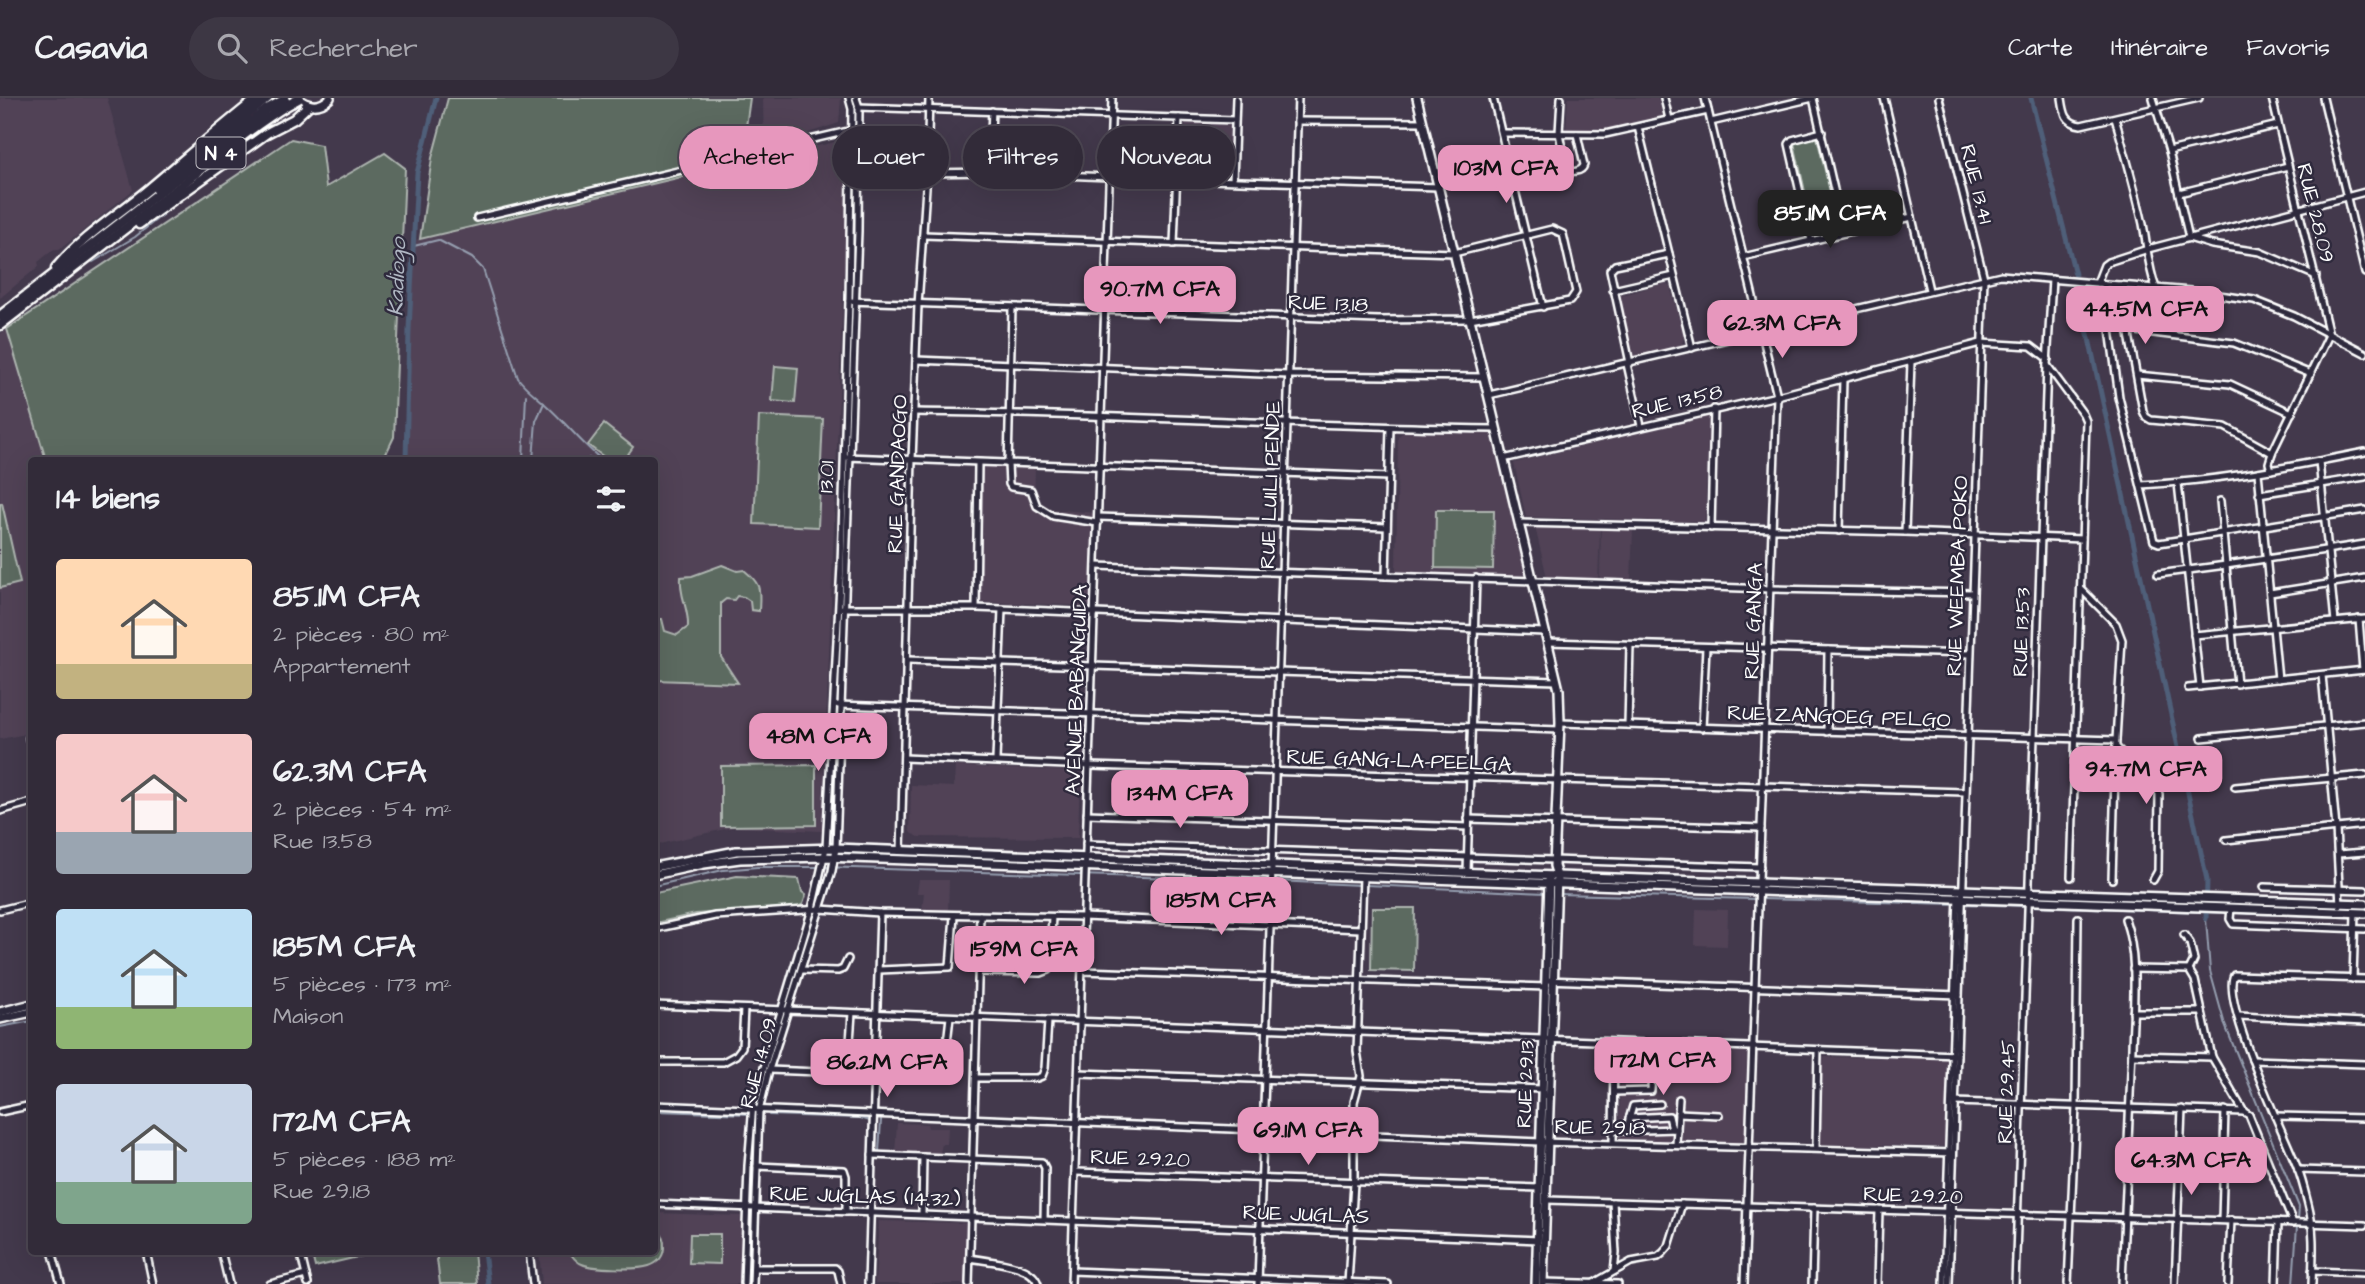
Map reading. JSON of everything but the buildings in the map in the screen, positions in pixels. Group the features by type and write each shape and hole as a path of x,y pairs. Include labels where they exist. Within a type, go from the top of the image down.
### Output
{"highway":[{"path":"48,279 65,258 96,229 258,98"},
{"path":"109,237 191,160 268,98"},
{"name":"N 4","path":"0,325 109,237 294,99"},
{"path":"109,237 157,213 267,133 294,119 309,105"},
{"name":"N 4","path":"0,316 109,237"}],"main road":[{"path":"294,99 309,105 321,104 330,98"},
{"path":"1417,98 1557,681 1560,727 1544,1142 1547,1200 1540,1283"},
{"path":"658,866 736,851 826,848 901,850 1085,863"},
{"path":"658,875 704,864 748,858 835,857 1467,872 1553,880"},
{"path":"1273,869 1363,877 1553,880 2340,907 2355,913 2365,913"},
{"path":"2220,903 2231,908 2340,907 2365,904"},
{"path":"0,1012 28,1005"},
{"path":"0,1019 28,1013"},
{"name":"RUE 29.13","path":"1540,1283 1539,1188 1544,1142 1542,1089 1548,1041"}],"street":[{"name":"13.01","path":"835,857 852,301 855,108 849,98"},
{"name":"13.01","path":"853,126 856,98"},
{"name":"RUE GANDAOGO","path":"928,126 929,98"},
{"name":"AVENUE BABANGUIDA","path":"1111,126 1112,98"},
{"path":"1235,140 1236,98"},
{"name":"RUE LUILI PENDE","path":"1258,1281 1298,98"},
{"path":"1493,98 1543,307"},
{"path":"1561,98 1559,133 1566,169 1571,171 1580,170 1584,165 1577,134"},
{"path":"1664,98 1669,119"},
{"path":"1704,98 1761,331"},
{"path":"1711,122 1813,98 1844,233"},
{"path":"1884,98 1929,290"},
{"name":"RUE 13.41","path":"1939,98 1984,278"},
{"path":"2062,98 2065,116 2074,124 2088,125 2199,98"},
{"path":"2153,98 2169,151 2189,238"},
{"name":"RUE 28.09","path":"2272,98 2329,335"},
{"path":"2323,98 2362,245 2365,273"},
{"path":"855,108 1236,120"},
{"path":"991,126 992,111"},
{"path":"1502,133 1605,134 1708,111"},
{"path":"1179,118 1179,126"},
{"path":"2115,118 2134,186 2156,288"},
{"path":"1297,121 1423,122"},
{"path":"2169,151 2278,125"},
{"path":"1638,127 1692,348"},
{"path":"1811,241 1789,144 1792,140 1822,132"},
{"path":"477,218 832,135"},
{"path":"2179,193 2288,166"},
{"path":"1235,180 1439,187"},
{"name":"13.01","path":"852,189 852,301"},
{"name":"RUE GANDAOGO","path":"901,850 912,460 926,189"},
{"name":"AVENUE BABANGUIDA","path":"1071,1284 1109,189"},
{"path":"1174,244 1177,189"},
{"path":"2365,192 2148,248 2108,262 2104,265 2100,283 2113,344 2119,397 2154,541 2159,543 2365,510"},
{"path":"1743,257 1912,217"},
{"name":"RUE 13.18","path":"852,301 1378,320 1470,319 1570,300 1576,295 1576,289 1563,234 1552,229 1526,235"},
{"path":"923,235 1454,253 1526,235"},
{"path":"2189,238 2212,245 2260,252 2316,276"},
{"path":"1641,426 1609,274 1613,266 1669,254"},
{"path":"1489,395 1929,290 2012,275 2156,288 2264,302 2365,353"},
{"path":"1613,290 1674,276"},
{"name":"RUE WEEMBA POKO","path":"1946,1284 1984,278"},
{"name":"RUE 13.53","path":"2028,896 2039,537 2052,279"},
{"path":"2120,285 2146,417 2151,420 2225,427 2272,453"},
{"path":"1012,308 1008,464 1011,487 1031,490 1037,506 1053,516 1098,520 1387,527"},
{"path":"2129,330 2234,343 2311,374"},
{"name":"RUE GANGA","path":"1744,1284 1777,396 1761,331"},
{"path":"2271,470 2269,463 2272,453 2329,335"},
{"path":"1981,343 2031,346 2047,362 2084,414 2086,421 2071,877"},
{"name":"RUE 13.58","path":"1503,459 1777,396 1981,343"},
{"path":"916,360 1289,375 1484,377"},
{"path":"1905,532 1910,362"},
{"path":"2137,375 2230,384 2292,413"},
{"path":"1839,531 1843,379"},
{"path":"1711,528 1714,409"},
{"path":"914,412 1101,415 1288,424 1496,429"},
{"path":"1386,576 1390,427"},
{"path":"2141,485 2258,472 2364,452"},
{"path":"846,457 1388,477"},
{"path":"2319,461 2335,622"},
{"path":"976,608 978,463"},
{"path":"2258,472 2278,679"},
{"path":"2259,494 2365,477"},
{"path":"2178,483 2200,687"},
{"path":"2220,501 2237,684"},
{"path":"1520,523 2082,539"},
{"path":"2158,574 2365,544"},
{"path":"1096,566 1770,589 1973,593"},
{"path":"1467,872 1476,578"},
{"path":"2270,593 2365,578"},
{"path":"2081,589 2116,624 2122,639 2112,879"},
{"path":"842,608 976,608 1544,632"},
{"path":"996,760 1002,609"},
{"path":"2188,688 2364,670 2362,619 2194,635"},
{"path":"1547,642 1970,654"},
{"path":"1628,725 1630,645"},
{"path":"1702,728 1706,647"},
{"path":"1827,732 1828,650"},
{"path":"907,660 1557,681"},
{"path":"2322,675 2336,828 2340,907"},
{"name":"13.01","path":"824,857 838,705"},
{"name":"RUE ZANGOEG PELGO","path":"838,705 1472,727 1628,725 2116,740"},
{"path":"2202,738 2365,722"},
{"path":"2116,747 2155,786 2159,794 2158,871 2153,880"},
{"name":"RUE GANG-LA-PEELGA","path":"904,758 1964,792"},
{"path":"2235,787 2365,775"},
{"path":"0,811 28,803"},
{"path":"1087,814 1468,827"},
{"path":"1468,819 1761,828"},
{"path":"2226,840 2365,825"},
{"path":"1086,844 1554,863 1760,867"},
{"path":"2338,854 2365,852"},
{"name":"RUE 14.09","path":"744,1284 747,1208 756,1111 813,909 824,857"},
{"name":"RUE 14.09","path":"753,1284 756,1111 784,1012 802,970 835,857"},
{"path":"1348,1283 1354,1182 1354,1095 1361,1076 1357,1060 1363,877"},
{"path":"2264,887 2365,890"},
{"name":"RUE 29.45","path":"2015,1284 2028,896"},
{"path":"0,910 28,903"},
{"path":"2231,908 2230,919 2233,924 2365,929"},
{"path":"658,928 715,916 820,909 880,914 1083,917 1361,929"},
{"path":"2353,979 2355,913"},
{"path":"868,1284 880,914"},
{"path":"969,1284 981,915"},
{"path":"880,970 950,967 954,916"},
{"path":"980,972 1046,972 1050,967 1052,917"},
{"path":"2068,1284 2076,1106 2078,918"},
{"path":"2122,1284 2133,1012 2131,936 2125,919"},
{"path":"2184,935 2190,943 2194,960 2189,970"},
{"path":"802,970 838,971 843,969 848,959"},
{"path":"2133,968 2189,970"},
{"path":"2189,970 2195,980 2207,1025 2212,1057 2244,1112"},
{"path":"1082,971 1360,980 1755,987 1957,995"},
{"path":"2312,1284 2312,1223 2298,1170 2252,1060 2231,982 2234,975 2365,979"},
{"path":"658,1006 1955,1055"},
{"path":"658,1062 729,1060 742,1047 744,1009"},
{"path":"2133,1012 2202,1012"},
{"path":"769,1070 848,1071 852,1013"},
{"path":"2238,1016 2365,1022"},
{"path":"875,1070 941,1068 945,1060 950,1017"},
{"path":"976,1077 1037,1078 1045,1072 1048,1021"},
{"path":"1613,1143 1614,1043"},
{"path":"1614,1092 1651,1091 1653,1044"},
{"path":"1816,1147 1818,1050"},
{"name":"RUE WEEMBA POKO","path":"1951,1153 1955,1055"},
{"path":"2132,1055 2212,1057"},
{"path":"2252,1060 2365,1064"},
{"path":"1079,1073 1542,1089"},
{"path":"1674,1129 1679,1100"},
{"path":"1955,1102 2244,1112 2249,1115 2293,1223 2365,1225"},
{"path":"1626,1130 1633,1106 1660,1104"},
{"name":"RUE 29.18","path":"658,1105 1544,1142 1816,1147 1951,1153"},
{"path":"0,1112 28,1106"},
{"path":"2175,1284 2182,1109"},
{"path":"2222,1220 2225,1110"},
{"path":"1678,1113 1719,1115"},
{"path":"1629,1118 1669,1116 1676,1144"},
{"path":"2275,1116 2365,1118"},
{"path":"1613,1131 1674,1129"},
{"path":"872,1155 974,1158 1044,1164 1044,1219"},
{"path":"922,1214 923,1157"},
{"path":"757,1166 844,1170 846,1212"},
{"path":"2298,1170 2365,1172"},
{"name":"RUE 29.20","path":"1076,1172 1539,1188"},
{"name":"RUE 29.20","path":"1547,1200 2293,1223"},
{"path":"1613,1202 1616,1253 1614,1271"},
{"name":"RUE JUGLAS (14.32)","path":"658,1204 1074,1221"},
{"path":"1594,1283 1631,1262 1658,1257 1663,1253 1669,1246 1682,1204"},
{"path":"1812,1284 1814,1208"},
{"path":"1877,1284 1879,1210"},
{"path":"2228,1284 2231,1220"},
{"name":"RUE JUGLAS","path":"1074,1221 1538,1240"},
{"path":"2276,1284 2278,1222"},
{"path":"53,1255 61,1284"},
{"path":"147,1255 153,1284"},
{"path":"222,1255 229,1284"},
{"path":"301,1255 308,1284"},
{"path":"529,1255 533,1284"},
{"path":"970,1258 1022,1268 1033,1274 1038,1284"},
{"path":"754,1268 835,1268 841,1284"},
{"path":"1072,1271 1258,1281 1388,1284"},
{"path":"2312,1271 2365,1273"},
{"path":"270,1284 306,1275"},
{"path":"1540,1283 1618,1284"}],"shaded area":[{"path":"0,98 107,98 133,190 59,250 54,249 38,262 39,266 0,298"},
{"path":"763,98 841,98 839,123 818,130 818,126 764,126"},
{"path":"1568,98 1658,98 1663,117 1601,130 1566,130"},
{"path":"1185,122 1232,126 1185,126"},
{"path":"832,143 832,189 847,189 822,831 733,827 658,844 658,457 406,457 409,313 415,240 679,177 679,189 818,189 818,146"},
{"path":"1666,283 1670,286 1684,336 1681,347 1640,359 1627,351 1615,300 1619,296"},
{"path":"7,329 45,457 28,457 28,734 0,739 0,334"},
{"path":"1709,415 1705,522 1526,517 1514,463"},
{"path":"1404,431 1491,433 1526,573 1523,576 1396,572 1398,437"},
{"path":"981,466 1035,466 1034,508 1097,513 1093,606 980,602"},
{"path":"1535,527 1600,529 1598,579 1547,577"},
{"path":"1601,529 1633,529 1631,579 1600,579"},
{"path":"955,766 1080,772 1078,838 919,837 910,832 911,785 954,787"},
{"path":"919,880 949,880 948,912 922,911 924,893 917,893"},
{"path":"1696,909 1728,910 1727,946 1695,945"},
{"path":"1621,1045 1749,1051 1746,1144 1619,1140"},
{"path":"1821,1057 1951,1058 1948,1147 1820,1144"},
{"path":"897,1123 948,1128 947,1144 942,1144 939,1156 895,1154"},
{"path":"658,1213 741,1216 740,1284 542,1284 539,1255 658,1255"},
{"path":"879,1221 967,1223 965,1284 875,1284"}],"green space":[{"path":"448,98 750,98 746,126 679,126 679,178 420,239 432,158"},
{"path":"1817,137 1838,225 1814,231 1794,143"},
{"path":"291,139 321,145 326,187 385,153 405,168 394,437 384,457 45,457 7,329"},
{"path":"775,366 798,368 795,403 772,401"},
{"path":"759,416 823,419 818,527 754,524"},
{"path":"604,424 633,447 626,457 604,457 588,445"},
{"path":"0,503 20,583 0,588"},
{"path":"1436,510 1494,510 1493,569 1435,568"},
{"path":"722,565 737,571 744,570 757,584 759,611 751,610 750,601 744,597 737,596 734,600 726,599 721,603 721,657 738,683 658,680 658,619 662,619 665,631 677,635 688,627 681,577 692,576"},
{"path":"816,765 816,825 721,826 721,766"},
{"path":"737,876 799,879 802,892 806,895 803,904 798,907 696,914 658,922 658,892"},
{"path":"1372,908 1415,908 1414,971 1371,970"},
{"path":"658,1230 664,1242 660,1259 649,1266 595,1267 572,1255 658,1255"},
{"path":"690,1234 720,1234 720,1264 689,1263"},
{"path":"312,1255 366,1255 315,1267"},
{"path":"436,1255 474,1255 477,1284 440,1284"}],"waterway":[{"name":"Kadiogo","path":"406,457 417,173 436,98"},
{"path":"2031,98 2075,274"},
{"path":"93,262 135,237 173,206 273,134"},
{"path":"414,246 438,240 472,258 483,269 518,378 599,457"},
{"path":"2078,288 2207,880 2206,919"},
{"path":"0,331 32,305"},
{"path":"523,457 526,395"},
{"path":"533,457 536,421 544,403"},
{"path":"658,885 723,870 757,867 1269,881"},
{"path":"1275,881 1360,885"},
{"path":"1366,885 1545,893"},
{"path":"1558,894 1755,899"},
{"path":"1761,899 1955,904"},
{"path":"1964,904 2025,906"},
{"path":"2030,906 2228,913"},
{"path":"2233,913 2365,918"},
{"path":"2206,919 2210,971 2225,1025 2299,1207 2298,1220"},
{"path":"0,1027 28,1022"},
{"path":"658,1111 750,1114"},
{"path":"769,1115 860,1118 870,1121"},
{"path":"879,1152 881,1120"},
{"path":"980,1164 1042,1166"},
{"path":"2293,1284 2297,1226"},
{"name":"Kadiogo","path":"484,1255 488,1284"}]}
